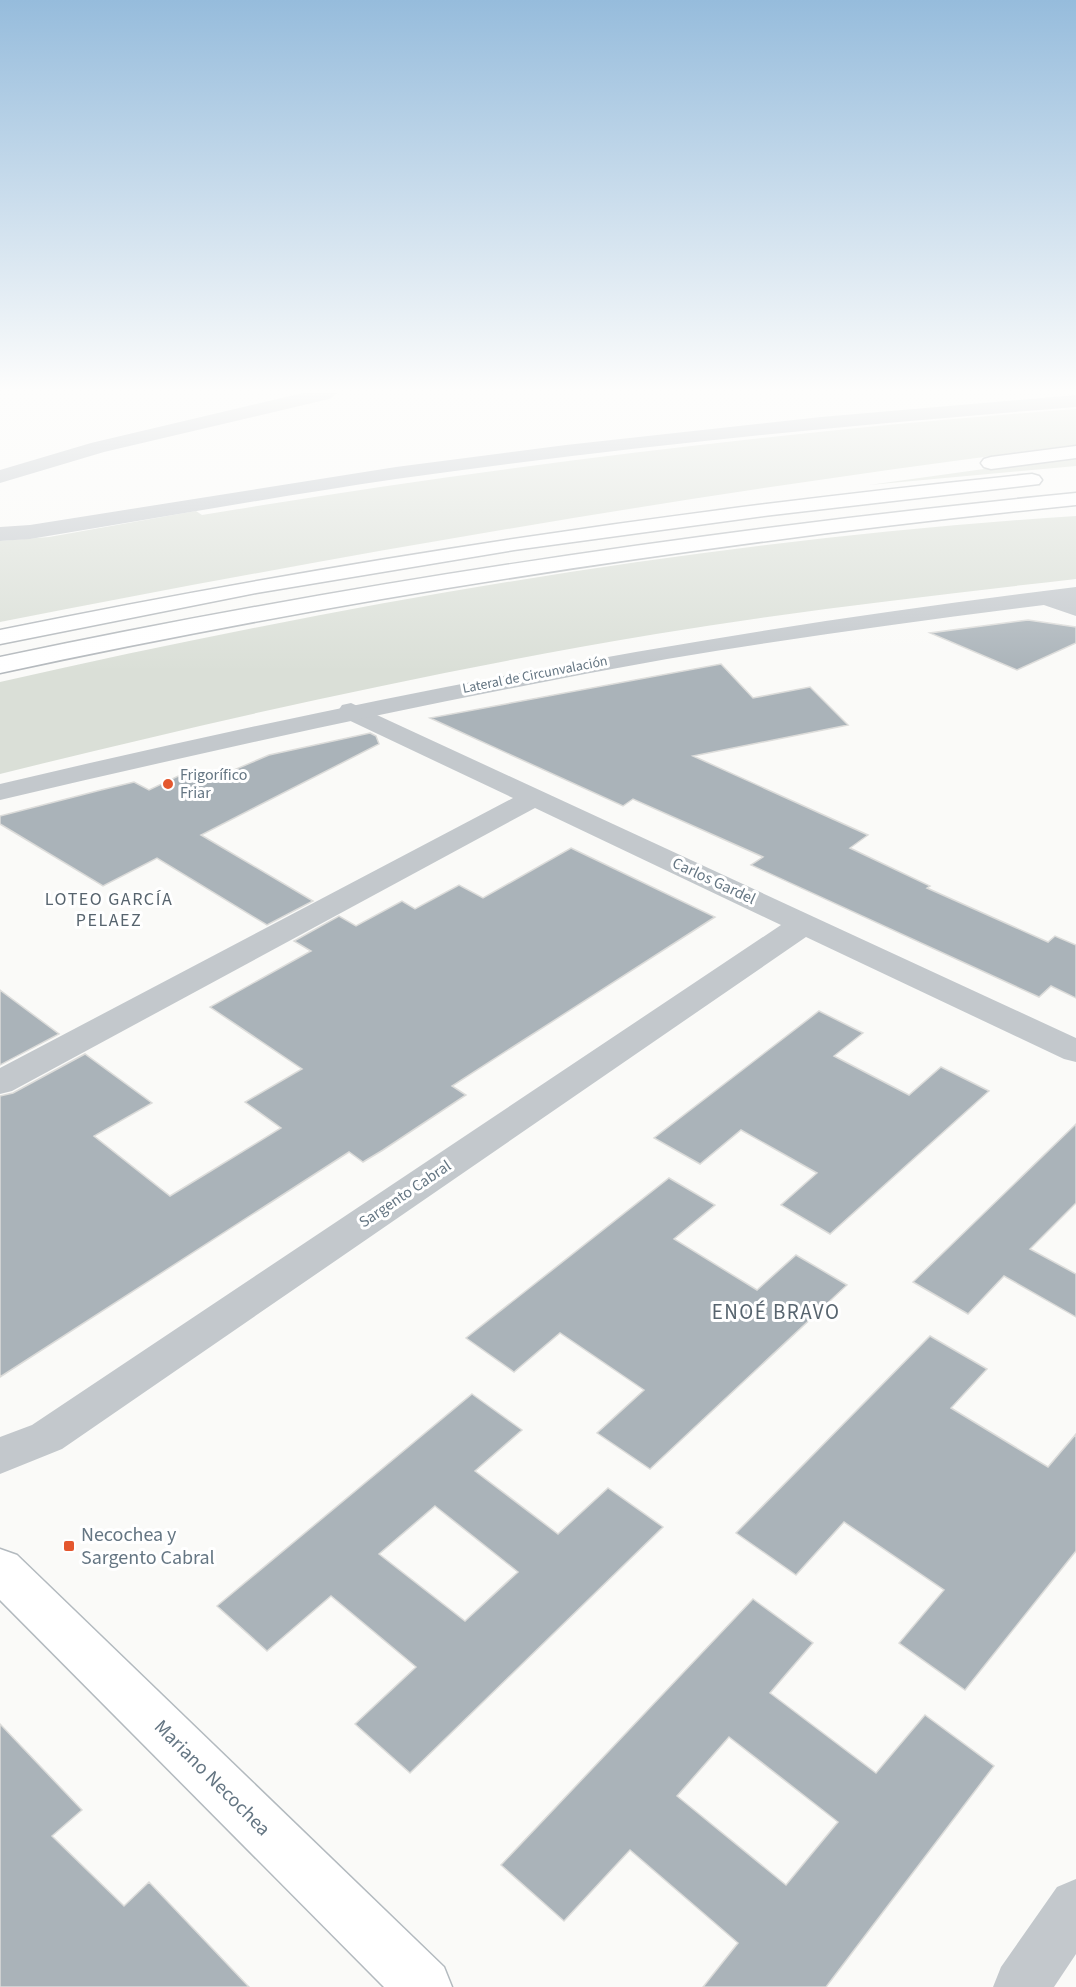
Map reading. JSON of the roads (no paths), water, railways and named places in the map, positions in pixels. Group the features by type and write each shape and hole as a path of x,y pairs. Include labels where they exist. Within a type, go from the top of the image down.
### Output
{"main road":[{"path":"0,636 268,584 777,494 836,486"},
{"path":"463,550 821,502 981,486"},
{"path":"0,665 234,618 487,573 704,540 1076,499"},
{"path":"970,509 1076,506"},
{"name":"Mariano Necochea","path":"0,1569 424,1987"}],"street":[{"path":"0,534 41,531 321,486"},
{"name":"Lateral de Circunvalación","path":"0,792 351,711 608,661 824,627 1076,594"},
{"path":"1046,598 1076,609"},
{"name":"Carlos Gardel","path":"351,711 1076,1051"},
{"path":"0,1083 535,797"},
{"name":"Sargento Cabral","path":"0,1456 47,1437 805,923"},
{"path":"1021,1987 1076,1906"}],"place":[{"name":"Frigorífico Friar","path":"168,784"},
{"name":"Necochea y Sargento Cabral","path":"69,1546"}],"district":[{"name":"LOTEO GARCÍA PELAEZ","path":"109,909"},
{"name":"ENOÉ BRAVO","path":"776,1312"}]}
